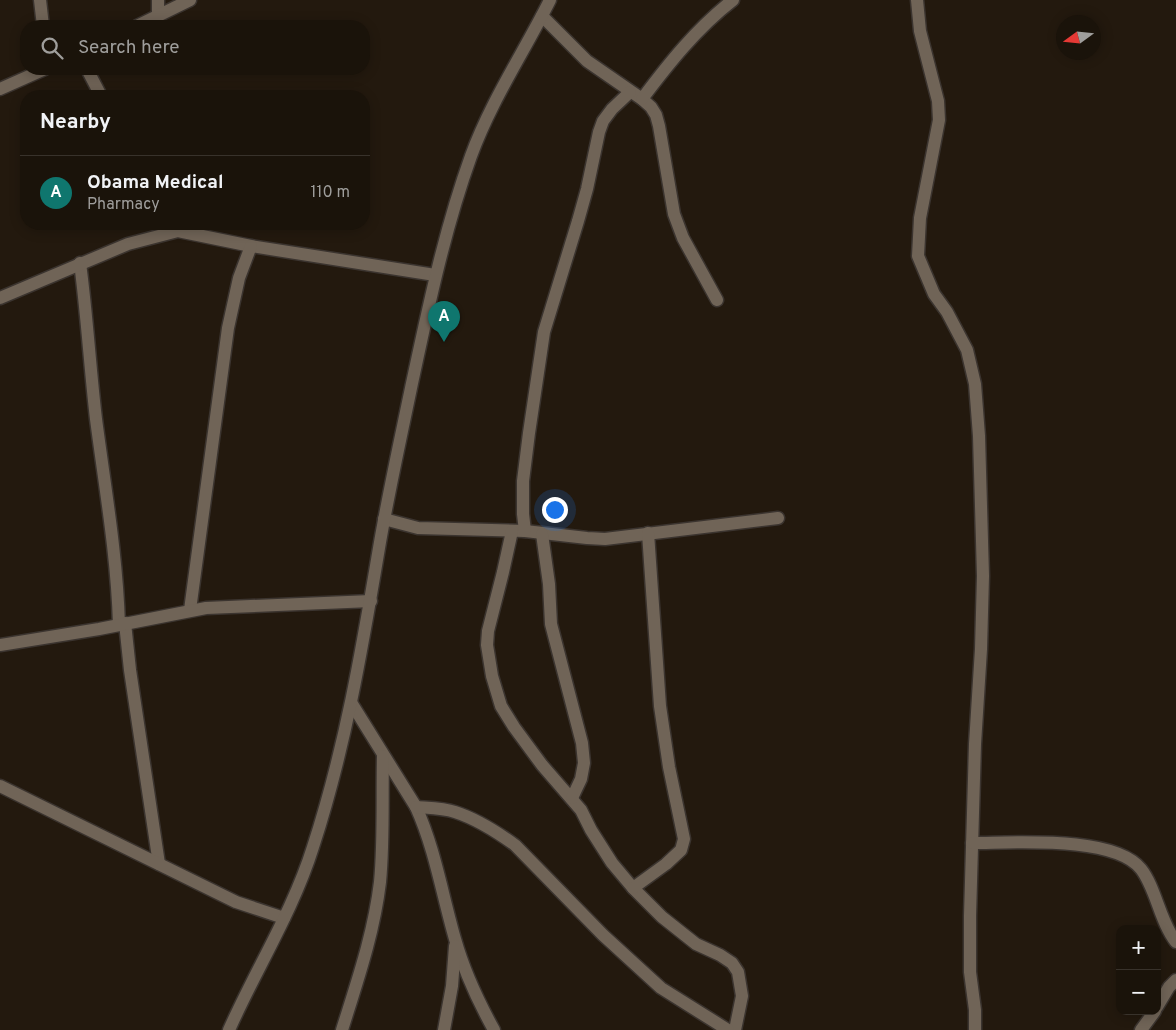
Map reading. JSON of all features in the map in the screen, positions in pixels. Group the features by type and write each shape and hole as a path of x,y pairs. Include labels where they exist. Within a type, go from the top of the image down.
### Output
{"street":[{"path":"40,0 42,20"},
{"path":"158,0 158,15"},
{"path":"148,20 190,0"},
{"path":"229,1030 284,918 313,848 352,704 384,519 435,275 451,216 472,153 505,80 550,0"},
{"path":"642,99 704,24 732,0"},
{"path":"917,0 920,31 938,101 939,120 920,218 918,256 934,294 947,312 967,350 975,384 979,436 983,576 970,916 970,972 975,1010 975,1030"},
{"path":"542,16 587,61 642,99 656,115 674,214 683,238 717,300"},
{"path":"0,89 31,75"},
{"path":"90,75 98,90"},
{"path":"525,532 522,514 523,480 528,433 544,332 585,197 599,132 603,121 612,109 630,92"},
{"path":"0,298 128,244 168,230"},
{"path":"188,230 251,246 435,275"},
{"path":"190,610 228,328 239,278 251,246"},
{"path":"80,264 87,317 93,392 116,556 122,624 159,864"},
{"path":"384,519 418,528 512,531 605,539 778,518"},
{"path":"512,531 504,572 488,631 487,645 492,676 501,706 514,727 554,780 581,810 612,863 633,888 662,917 691,940 732,963 738,972 742,996 735,1030"},
{"path":"542,534 549,584 551,624 582,743 584,763 581,779 572,798"},
{"path":"633,888 666,864 681,850 684,838 668,767 660,706 648,534"},
{"path":"0,645 206,608 370,601"},
{"path":"352,704 416,806 428,835 455,940 474,994 494,1030"},
{"path":"342,1030 363,963 380,882 383,756"},
{"path":"0,786 236,902 284,918"},
{"path":"416,806 454,812 475,820 500,834 515,845 603,935 661,988 728,1030"},
{"path":"972,843 1038,843 1093,846 1117,852 1142,870 1176,942"},
{"path":"444,1030 452,986 455,940"},
{"path":"1161,1000 1176,980"},
{"path":"1141,1030 1151,1015"}],"place":[{"name":"Obama Medical","path":"444,342"}]}
